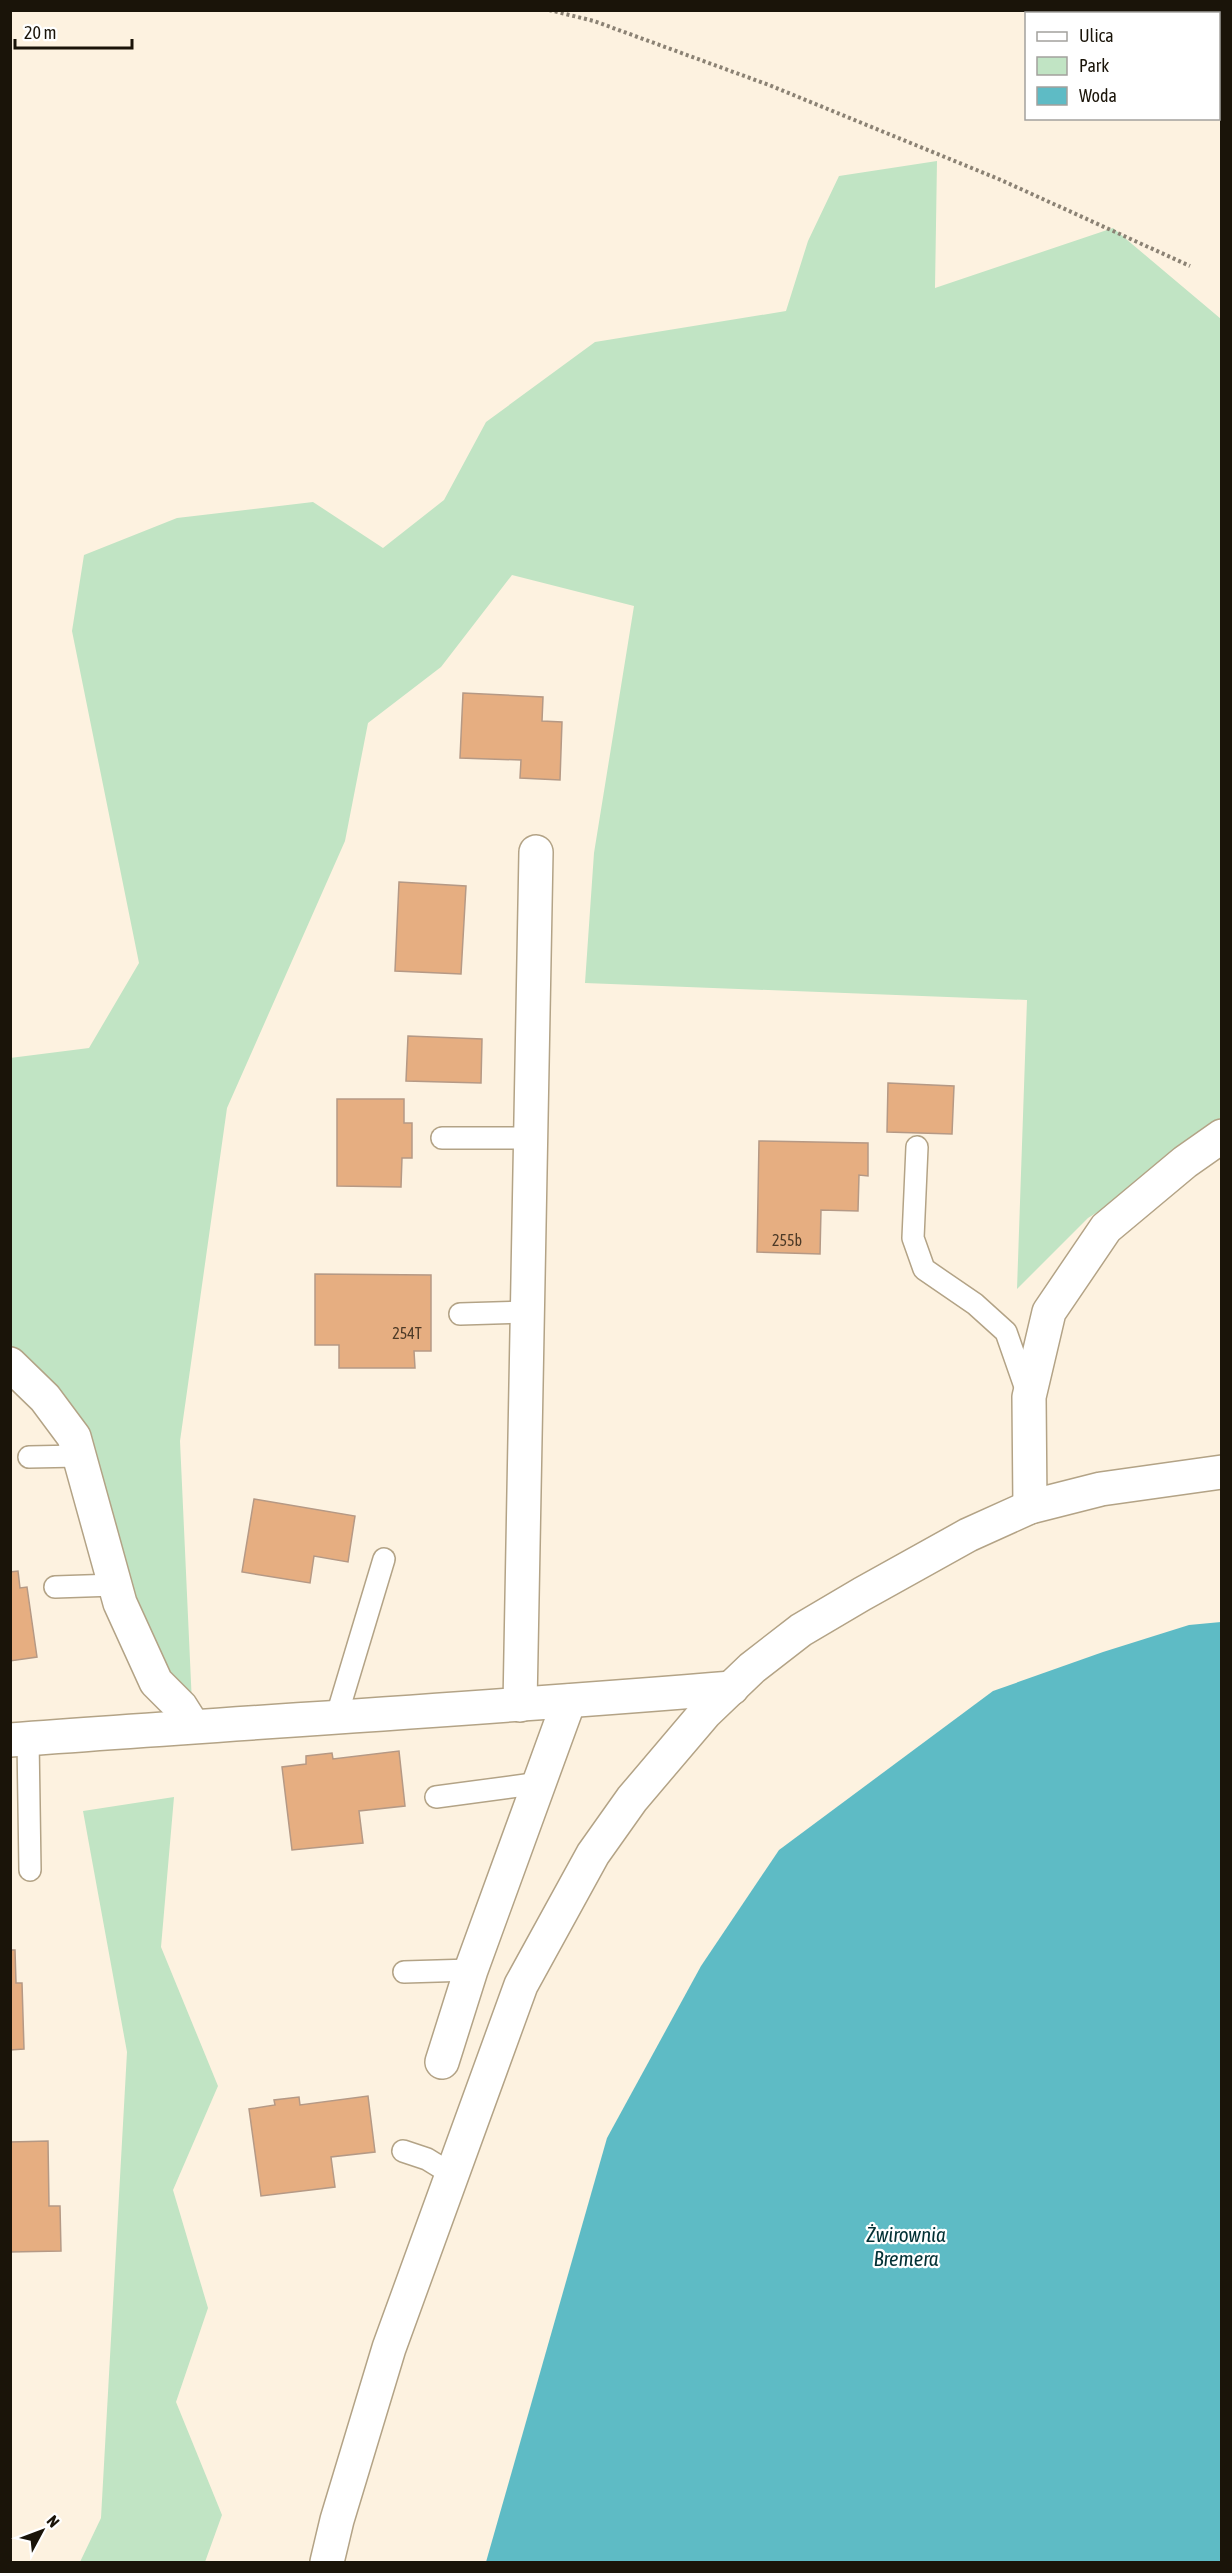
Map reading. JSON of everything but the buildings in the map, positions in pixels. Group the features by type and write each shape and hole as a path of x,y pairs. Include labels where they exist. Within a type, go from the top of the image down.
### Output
{"street":[{"path":"519,1706 536,852"},
{"path":"1030,1507 1029,1397 1050,1312 1106,1227 1185,1162 1221,1136"},
{"path":"10,1364 51,1406 74,1437 120,1603 156,1682 181,1707 194,1726"},
{"path":"327,2562 337,2520 389,2348 521,1985 593,1854 632,1799 705,1713 752,1668 811,1624 968,1535 1030,1507 1101,1489 1221,1472"},
{"path":"19,1739 337,1715 519,1706 732,1688"},
{"path":"442,2062 471,1970 569,1701"}],"lane":[{"path":"442,1138 530,1138"},
{"path":"916,1147 913,1238 924,1269 975,1304 1006,1332 1029,1397"},
{"path":"460,1314 527,1312"},
{"path":"29,1457 79,1456"},
{"path":"337,1715 384,1560"},
{"path":"55,1587 115,1585"},
{"path":"19,1739 30,1870"},
{"path":"436,1797 540,1783"},
{"path":"404,1972 471,1970"},
{"path":"403,2151 427,2159 453,2175"}],"path":[{"path":"549,10 594,21 769,85 1001,180 1190,266"}],"green space":[{"path":"937,161 935,288 1113,228 1221,319 1221,1134 1088,1218 1017,1289 1027,1000 585,983 594,853 634,606 512,575 441,667 368,723 345,841 227,1108 180,1441 193,1726 181,1707 85,1478 11,1364 10,1058 89,1048 139,963 72,631 84,555 177,518 313,502 383,548 444,500 486,422 595,342 786,311 808,241 839,176"},
{"path":"174,1797 161,1947 218,2086 173,2190 208,2308 176,2402 222,2515 205,2562 80,2562 101,2518 127,2052 83,1811"}],"water":[{"name":"Żwirownia Bremera","path":"1221,1622 1221,2562 486,2562 607,2138 701,1966 779,1850 993,1691 1103,1652 1189,1625"}]}
